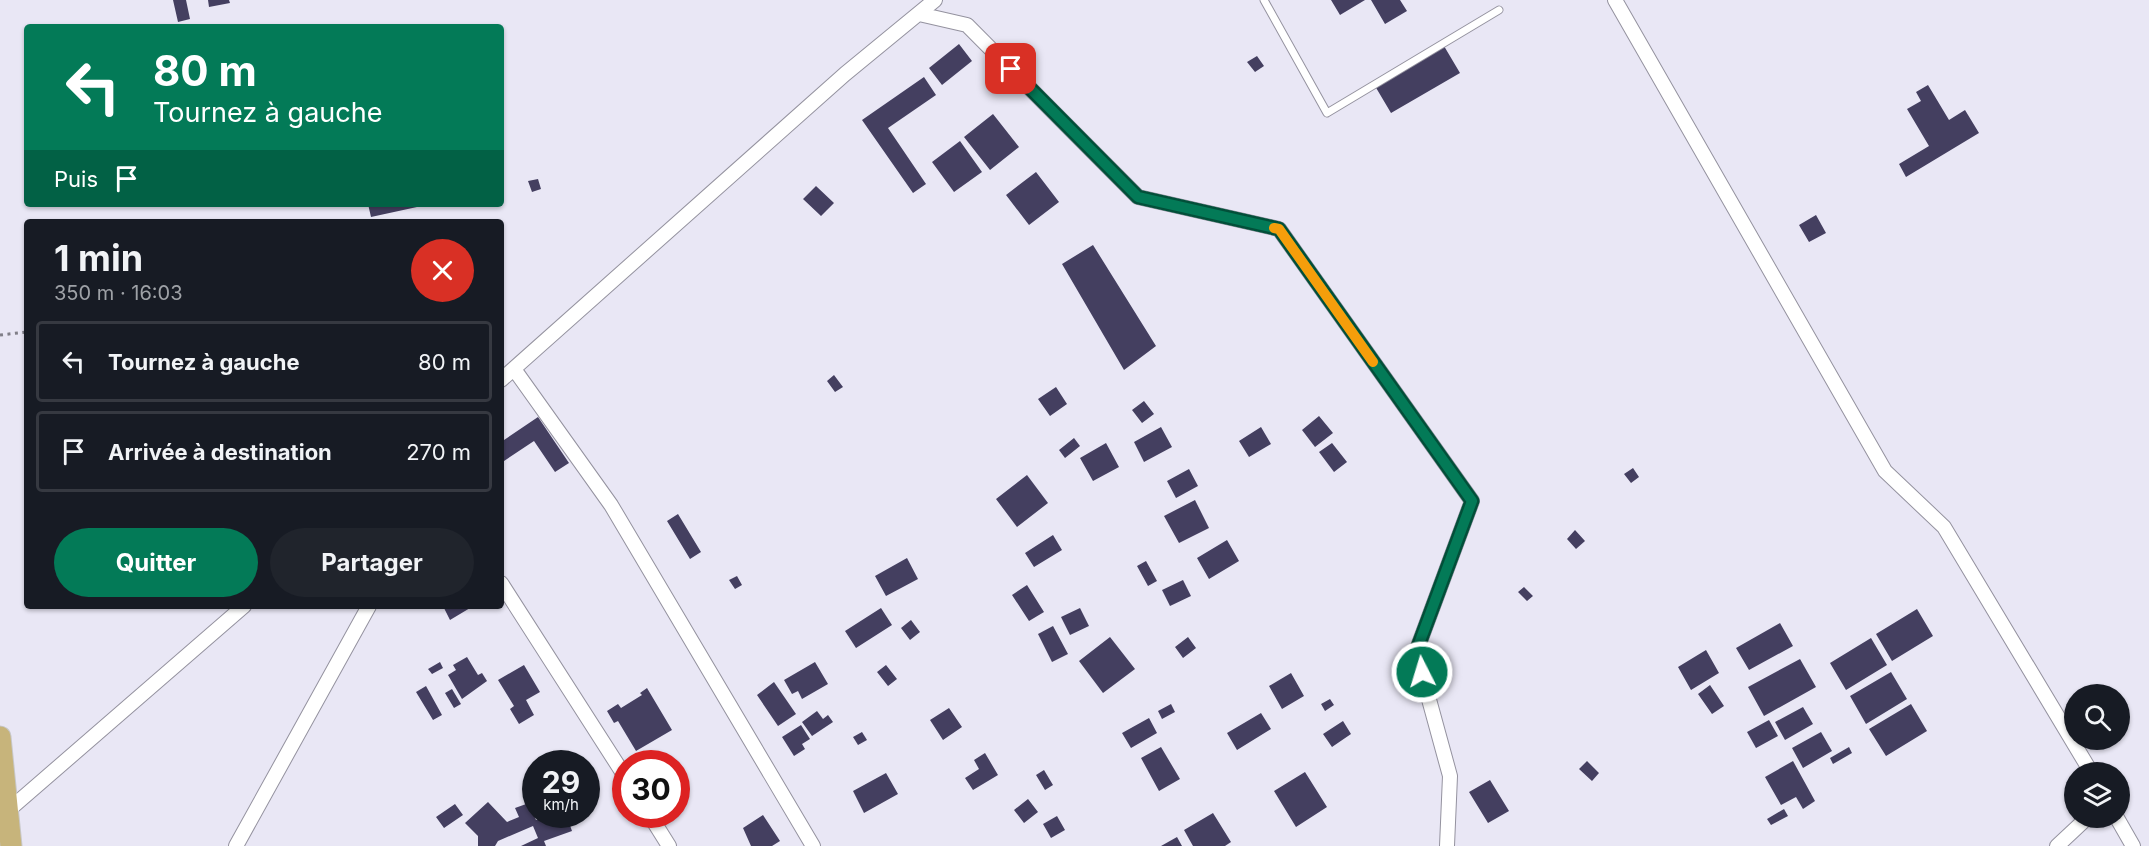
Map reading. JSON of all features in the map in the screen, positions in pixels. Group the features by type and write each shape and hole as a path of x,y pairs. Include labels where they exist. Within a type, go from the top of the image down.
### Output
{"main road":[{"path":"0,737 5,814 11,846"}],"street":[{"path":"504,377 846,74 935,0"},
{"path":"1615,0 1886,471 1944,527 2085,762"},
{"path":"919,14 967,25 1138,197 1279,229 1472,501 1416,652 1450,776 1447,846"},
{"path":"514,369 611,505 813,846"},
{"path":"504,588 612,756"},
{"path":"5,814 241,609"},
{"path":"236,846 367,609"},
{"path":"658,828 669,846"},
{"path":"2057,846 2076,828"},
{"path":"2123,828 2133,846"}],"lane":[{"path":"1264,0 1327,113 1499,10"}],"path":[{"path":"0,335 24,332"}],"building":[{"path":"173,0 186,0 190,19 178,22"},
{"path":"208,0 229,0 230,3 209,7"},
{"path":"1331,0 1365,0 1340,15"},
{"path":"1371,0 1400,0 1407,11 1385,24"},
{"path":"959,44 972,61 942,85 929,68"},
{"path":"1444,46 1460,73 1391,113 1375,86"},
{"path":"1257,56 1264,66 1255,72 1247,62"},
{"path":"924,77 936,95 888,128 926,184 913,193 862,120"},
{"path":"1928,85 1949,120 1965,110 1979,133 1906,177 1899,164 1929,146 1907,109 1921,101 1916,92"},
{"path":"993,114 1019,147 990,170 964,137"},
{"path":"960,141 982,172 954,192 932,162"},
{"path":"1036,172 1059,202 1029,225 1006,195"},
{"path":"538,179 541,189 532,192 528,181"},
{"path":"816,186 834,203 821,216 803,199"},
{"path":"369,207 417,207 371,217"},
{"path":"1816,215 1826,233 1809,242 1799,225"},
{"path":"1093,245 1156,346 1124,370 1062,264"},
{"path":"834,375 843,387 835,392 827,381"},
{"path":"1056,387 1067,404 1050,416 1038,399"},
{"path":"1144,401 1154,414 1142,423 1132,410"},
{"path":"1319,416 1333,433 1315,447 1302,430"},
{"path":"538,417 569,463 555,472 534,441 504,461 504,440"},
{"path":"1161,427 1172,447 1144,462 1134,442"},
{"path":"1261,427 1271,444 1249,457 1239,441"},
{"path":"1074,438 1080,446 1065,458 1059,450"},
{"path":"1106,443 1119,467 1093,481 1080,458"},
{"path":"1332,443 1347,462 1334,472 1319,452"},
{"path":"1633,468 1639,477 1631,483 1624,474"},
{"path":"1189,469 1198,486 1176,498 1167,481"},
{"path":"1027,475 1048,503 1017,527 996,499"},
{"path":"1195,500 1209,528 1179,543 1164,516"},
{"path":"678,514 701,552 690,559 667,521"},
{"path":"1575,530 1585,541 1576,549 1567,539"},
{"path":"1053,535 1062,550 1034,567 1025,553"},
{"path":"1227,540 1239,561 1209,579 1197,558"},
{"path":"907,558 918,579 886,596 875,576"},
{"path":"1146,561 1157,581 1148,586 1137,566"},
{"path":"737,576 742,585 735,589 729,580"},
{"path":"1183,580 1191,596 1170,606 1162,590"},
{"path":"1027,585 1044,612 1029,621 1012,595"},
{"path":"1524,587 1533,596 1527,601 1518,592"},
{"path":"881,608 892,625 856,648 845,631"},
{"path":"1080,608 1089,626 1070,635 1061,617"},
{"path":"444,609 468,609 450,620"},
{"path":"1917,609 1933,636 1892,661 1876,634"},
{"path":"911,620 920,632 910,640 901,628"},
{"path":"1780,623 1793,646 1749,670 1736,648"},
{"path":"1053,626 1068,654 1052,662 1038,634"},
{"path":"1110,637 1135,669 1103,693 1079,661"},
{"path":"1188,637 1196,648 1183,658 1175,647"},
{"path":"1871,638 1887,665 1846,690 1830,663"},
{"path":"1706,650 1719,673 1691,690 1678,667"},
{"path":"467,657 478,675 482,673 487,681 462,699 448,675 456,670 453,665"},
{"path":"1800,659 1816,687 1764,716 1748,687"},
{"path":"440,662 443,668 432,674 428,669"},
{"path":"815,662 828,684 802,699 798,691 792,694 784,680"},
{"path":"524,665 540,692 526,700 534,715 519,724 510,709 514,706 498,680"},
{"path":"886,665 897,679 888,686 877,672"},
{"path":"1891,672 1907,699 1866,724 1850,696"},
{"path":"1291,673 1304,696 1282,709 1269,686"},
{"path":"774,682 796,714 778,726 757,695"},
{"path":"1710,685 1724,706 1712,714 1698,694"},
{"path":"426,686 442,715 433,720 416,692"},
{"path":"647,688 672,730 635,750 618,721 614,723 607,711 618,704 621,708 642,695 640,693"},
{"path":"452,689 461,704 454,708 445,693"},
{"path":"1330,699 1334,705 1325,711 1321,704"},
{"path":"1171,704 1175,712 1162,719 1158,711"},
{"path":"1911,704 1927,731 1886,756 1869,729"},
{"path":"1803,707 1813,724 1785,740 1775,722"},
{"path":"949,708 962,727 943,740 930,720"},
{"path":"817,711 823,719 828,715 833,722 812,736 802,722"},
{"path":"1261,713 1271,729 1237,750 1227,733"},
{"path":"1149,718 1157,733 1131,748 1122,733"},
{"path":"1769,720 1778,736 1756,748 1747,732"},
{"path":"1343,721 1351,734 1332,747 1323,734"},
{"path":"801,725 810,739 802,744 805,749 794,756 782,737"},
{"path":"862,732 867,740 858,745 853,737"},
{"path":"1821,732 1832,751 1803,768 1792,748"},
{"path":"1161,747 1180,779 1159,791 1141,758"},
{"path":"1849,747 1852,753 1833,764 1830,758"},
{"path":"985,753 998,775 973,790 965,778 979,769 974,760"},
{"path":"1587,761 1599,773 1592,781 1579,769"},
{"path":"1793,761 1815,801 1803,809 1796,797 1781,805 1765,777"},
{"path":"1044,770 1053,785 1045,790 1036,775"},
{"path":"1305,772 1327,807 1296,827 1274,791"},
{"path":"886,773 898,794 864,813 853,791"},
{"path":"1490,780 1509,811 1488,823 1469,792"},
{"path":"1028,799 1038,812 1024,823 1014,810"},
{"path":"488,802 507,822 519,817 515,808 522,806 522,828 528,828 498,841 495,846 478,846 478,836 465,823"},
{"path":"455,804 463,815 444,828 436,817"},
{"path":"1784,809 1788,816 1771,825 1767,819"},
{"path":"1213,813 1231,842 1225,846 1193,846 1184,830"},
{"path":"763,815 780,841 772,846 751,846 743,828"},
{"path":"1057,816 1065,830 1051,838 1043,824"},
{"path":"534,828 571,828 572,831 544,841 546,846 521,846 538,838"},
{"path":"1177,837 1182,846 1161,846"}],"slow traffic":[{"path":"1274,228 1279,229 1373,362"}],"route":[{"path":"1011,69 1138,197 1279,229 1472,501 1416,652 1422,672"}]}
